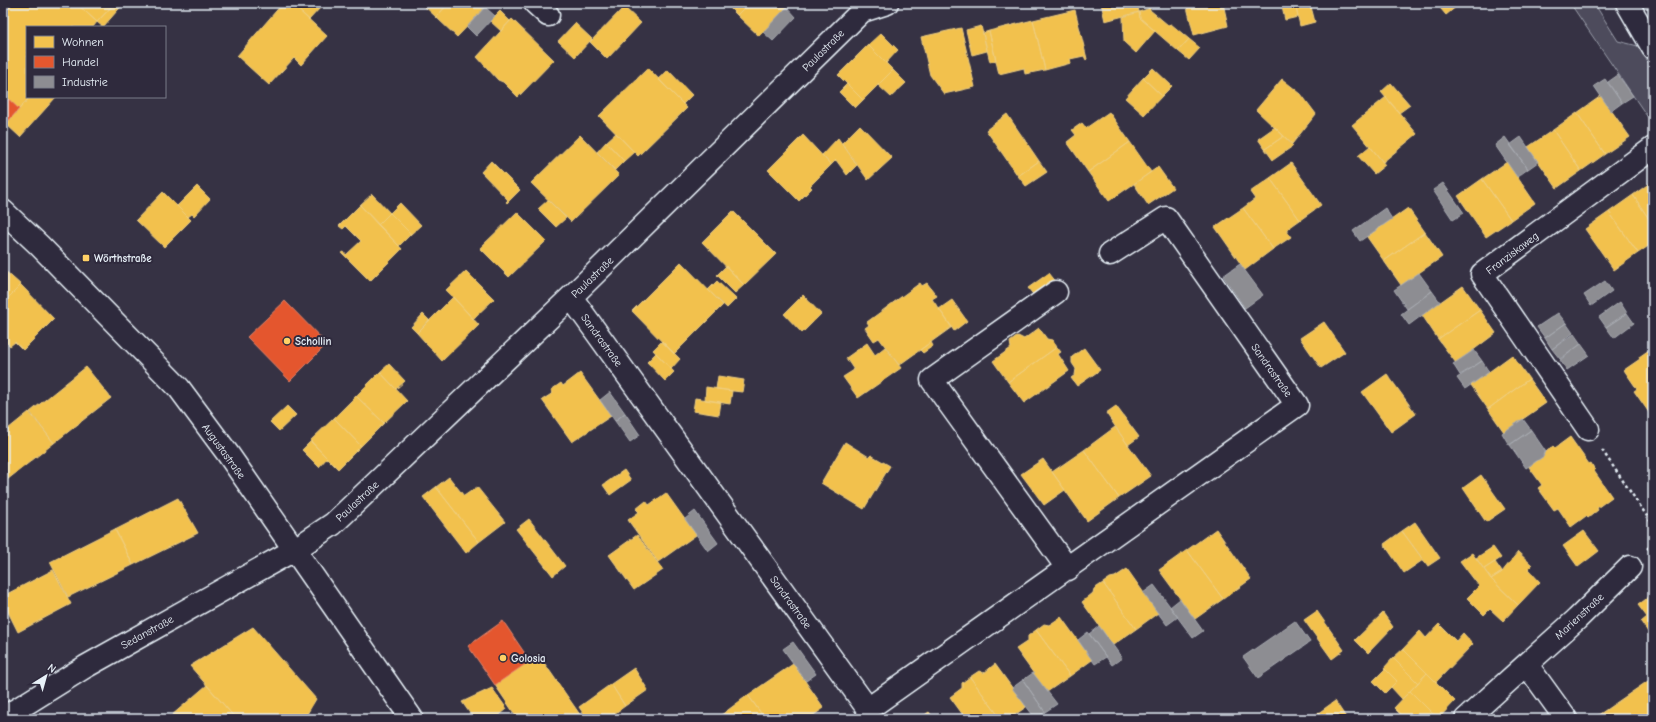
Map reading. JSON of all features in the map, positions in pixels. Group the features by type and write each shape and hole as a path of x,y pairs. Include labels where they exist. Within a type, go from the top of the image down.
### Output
{"street":[{"name":"Paulastraße","path":"294,550 332,524 571,298 858,7 887,3"},
{"path":"1627,3 1653,48"},
{"name":"Franziskaweg","path":"1588,430 1482,274 1653,148"},
{"name":"Augustastraße","path":"3,211 39,245 179,388 228,454 412,719"},
{"name":"Sandrastraße","path":"571,298 868,709 1068,569 1296,405 1166,218 1110,254"},
{"path":"1056,292 932,380 1068,569"},
{"name":"Sedanstraße","path":"3,718 85,667 294,550"},
{"name":"Marienstraße","path":"1466,719 1577,619 1630,567"},
{"path":"1527,665 1566,719"}],"path":[{"path":"1588,430 1653,525"}],"shaded area":[{"path":"1570,3 1594,3 1618,41 1638,46 1653,70 1653,125"}],"building: Wohnen":[{"path":"3,3 76,3 97,22 94,26 26,26 26,98 29,98 19,109 3,94"},
{"path":"76,3 115,3 97,22"},
{"path":"115,3 124,3 104,26 97,22"},
{"path":"283,3 291,3 327,36 301,65 294,58 269,85 237,56"},
{"path":"291,3 315,3 320,8 309,20"},
{"path":"421,3 449,3 436,17"},
{"path":"449,3 490,3 457,37 436,17"},
{"path":"725,3 749,3 737,15"},
{"path":"749,3 791,3 759,36 737,15"},
{"path":"1101,3 1137,3 1139,12 1105,21"},
{"path":"1186,3 1223,3 1228,26 1194,35"},
{"path":"1281,3 1295,3 1298,17 1285,20"},
{"path":"1295,3 1310,3 1315,22 1300,26"},
{"path":"1436,3 1454,3 1457,6 1446,15"},
{"path":"624,7 641,23 607,59 590,42"},
{"path":"1150,8 1150,10 1168,25 1171,24 1189,39 1178,51 1140,18 1139,12"},
{"path":"1075,10 1087,59 1086,60 1084,56 1070,59 1071,63 1045,70 1033,20"},
{"path":"500,11 510,21 501,31 490,21"},
{"path":"1139,12 1140,18 1155,31 1136,53 1124,42 1123,17"},
{"path":"512,19 554,60 518,97 503,82 498,80 477,57"},
{"path":"1033,20 1045,70 1025,74 1024,68 999,74 989,31"},
{"path":"575,23 592,39 575,57 558,41"},
{"path":"981,26 987,51 972,55 966,30"},
{"path":"961,28 975,87 944,94 930,75 921,37"},
{"path":"989,31 996,60 990,62 983,33"},
{"path":"881,33 898,50 886,63 868,45"},
{"path":"1189,39 1200,48 1189,60 1178,51"},
{"path":"868,45 893,70 863,100 838,75"},
{"path":"648,68 687,108 638,156 599,116"},
{"path":"1153,68 1172,86 1162,96 1143,78"},
{"path":"668,70 692,95 683,104 658,79"},
{"path":"893,70 906,83 891,97 878,85"},
{"path":"1143,78 1162,96 1144,115 1125,98"},
{"path":"1282,79 1301,94 1316,114 1292,144 1256,110"},
{"path":"1391,83 1410,105 1399,113 1381,92"},
{"path":"847,84 863,100 855,108 839,92"},
{"path":"1601,96 1630,137 1605,154 1577,113"},
{"path":"1386,97 1417,134 1383,162 1352,125"},
{"path":"29,98 55,98 20,137 6,124"},
{"path":"1109,112 1130,142 1088,172 1067,142 1076,135 1072,130 1082,123 1086,128"},
{"path":"1577,113 1605,154 1581,171 1553,130"},
{"path":"1007,114 1039,161 1018,176 986,130"},
{"path":"860,125 892,158 868,180 842,143"},
{"path":"1275,127 1284,136 1265,149 1258,139"},
{"path":"1553,130 1581,171 1557,188 1528,147"},
{"path":"616,133 634,152 624,161 606,142"},
{"path":"580,135 619,175 571,222 531,183"},
{"path":"803,135 831,165 810,186 812,188 799,201 768,170"},
{"path":"1284,136 1293,146 1273,160 1265,149"},
{"path":"838,138 857,165 847,175 836,160 831,165 822,155"},
{"path":"606,142 624,161 615,170 597,152"},
{"path":"1130,142 1151,172 1109,201 1088,172"},
{"path":"1370,146 1385,165 1374,174 1358,156"},
{"path":"491,161 520,190 507,203 506,202 508,200 481,172"},
{"path":"1039,161 1047,172 1026,186 1018,176"},
{"path":"1507,162 1535,203 1511,220 1482,179"},
{"path":"1291,163 1321,205 1300,220 1270,178"},
{"path":"1158,167 1173,188 1148,205 1134,184"},
{"path":"1270,178 1300,220 1286,230 1291,237 1273,249 1243,208 1255,199 1250,192"},
{"path":"1482,179 1511,220 1486,237 1458,196"},
{"path":"1653,181 1653,225 1633,195"},
{"path":"197,186 210,199 194,216 192,214 188,217 177,206"},
{"path":"163,192 191,220 164,247 136,220"},
{"path":"372,194 390,213 378,225 360,205"},
{"path":"1633,195 1653,225 1653,243 1638,253 1609,212"},
{"path":"548,200 566,218 556,227 538,209"},
{"path":"400,203 421,225 411,234 390,213"},
{"path":"360,205 402,249 370,281 342,253 344,252 346,255 361,241 346,226 343,229 339,226"},
{"path":"1243,208 1273,249 1245,270 1215,227"},
{"path":"1408,208 1425,232 1384,261 1367,237"},
{"path":"733,211 776,254 744,285 702,242"},
{"path":"517,212 546,241 509,277 480,248"},
{"path":"1609,212 1638,253 1614,270 1585,229"},
{"path":"390,213 411,234 399,246 378,225"},
{"path":"1425,232 1442,257 1401,285 1384,261"},
{"path":"681,262 723,305 674,354 632,311"},
{"path":"726,266 744,285 735,293 717,275"},
{"path":"3,269 21,285 3,303"},
{"path":"466,271 494,299 473,319 446,290"},
{"path":"1049,273 1057,283 1036,298 1028,288"},
{"path":"717,281 736,299 727,308 708,290"},
{"path":"920,283 922,286 927,283 937,296 932,299 952,327 899,365 879,338 874,341 865,328 869,325 867,322"},
{"path":"21,285 54,319 23,350 15,342 10,346 3,339 3,303"},
{"path":"1463,286 1480,310 1438,339 1422,315"},
{"path":"803,295 821,314 802,333 784,314"},
{"path":"453,297 479,325 442,361 417,333"},
{"path":"952,300 967,321 954,331 939,309"},
{"path":"1480,310 1496,333 1456,363 1438,339"},
{"path":"423,314 429,320 417,333 411,327"},
{"path":"1324,322 1345,352 1321,368 1300,338"},
{"path":"1039,328 1047,339 1052,340 1057,347 1008,382 993,361 1011,348 1010,342 1018,336 1024,339"},
{"path":"662,341 680,359 671,369 653,350"},
{"path":"931,342 933,346 923,353 920,350"},
{"path":"867,343 875,355 885,347 901,368 858,398 843,377 854,370 846,358"},
{"path":"1057,347 1061,352 1058,354 1069,371 1024,403 1008,382"},
{"path":"1084,348 1100,370 1077,386 1071,378 1075,375 1076,369 1072,363 1072,357"},
{"path":"1649,350 1650,352 1653,350 1653,411 1650,414 1634,391 1637,389 1624,370 1640,359 1639,357"},
{"path":"656,353 674,372 665,381 647,362"},
{"path":"1512,355 1529,379 1488,409 1471,385"},
{"path":"389,364 405,381 396,389 380,372"},
{"path":"86,367 111,398 54,443 30,412"},
{"path":"380,372 407,401 384,423 356,396"},
{"path":"580,373 611,416 572,442 542,400 553,393 551,390 561,383 563,386"},
{"path":"1387,374 1416,414 1391,432 1362,392"},
{"path":"718,376 744,380 742,392 716,389"},
{"path":"1529,379 1546,403 1504,432 1488,409"},
{"path":"706,387 732,391 730,404 705,400"},
{"path":"356,396 384,423 361,446 334,418"},
{"path":"695,398 721,402 719,415 693,411"},
{"path":"287,406 296,415 279,431 270,422"},
{"path":"1116,406 1139,437 1128,445 1106,413"},
{"path":"29,412 54,443 3,483 3,433"},
{"path":"334,418 361,446 338,469 310,441"},
{"path":"1115,427 1151,476 1119,498 1084,450"},
{"path":"1570,437 1589,464 1591,463 1595,470 1594,471 1612,497 1597,508 1598,510 1588,518 1586,516 1571,527 1558,508 1554,510 1538,488 1542,485 1529,467 1544,456 1543,454 1553,446 1555,448"},
{"path":"311,441 327,458 319,467 302,450"},
{"path":"845,442 869,457 871,455 890,466 864,509 821,483"},
{"path":"1084,450 1119,498 1087,521 1052,472"},
{"path":"1043,459 1065,490 1044,505 1021,474"},
{"path":"624,470 631,480 610,495 603,485"},
{"path":"1481,475 1505,509 1486,522 1463,488"},
{"path":"449,477 464,496 477,487 505,522 479,542 436,487"},
{"path":"436,487 479,542 466,553 423,497"},
{"path":"666,493 696,535 658,562 628,520 639,512 636,509 646,501 649,505"},
{"path":"178,498 198,533 133,565 115,530"},
{"path":"529,519 565,566 553,576 516,529"},
{"path":"1415,522 1440,558 1428,566 1402,531"},
{"path":"115,529 133,565 68,597 50,562"},
{"path":"1216,529 1251,579 1223,599 1187,550"},
{"path":"1402,531 1423,560 1404,573 1384,544"},
{"path":"1584,531 1599,551 1578,567 1563,546"},
{"path":"637,535 663,570 634,590 609,555"},
{"path":"1493,547 1501,558 1484,569 1476,558"},
{"path":"1187,550 1223,599 1195,619 1159,570"},
{"path":"1518,552 1532,565 1528,569 1540,582 1518,605 1491,579 1502,572"},
{"path":"1472,553 1491,579 1518,605 1503,621 1490,609 1484,615 1467,598 1479,586 1460,561"},
{"path":"1495,562 1502,572 1491,579 1484,569"},
{"path":"1127,569 1158,613 1136,629 1103,583"},
{"path":"53,570 71,604 18,632 3,602 3,596"},
{"path":"1103,583 1136,629 1113,645 1082,602 1093,593 1094,589"},
{"path":"1653,594 1653,639 1641,622 1647,617 1638,605"},
{"path":"1317,611 1344,650 1332,659 1304,620"},
{"path":"1383,613 1393,627 1368,653 1355,640"},
{"path":"1061,617 1092,660 1070,676 1036,630 1044,624 1049,625"},
{"path":"1439,624 1456,641 1463,633 1473,644 1436,682 1403,649 1420,631 1426,638"},
{"path":"253,627 316,699 304,719 236,719 190,666"},
{"path":"1036,630 1070,676 1047,692 1016,649 1028,641 1028,636"},
{"path":"1403,649 1427,673 1418,683 1393,658"},
{"path":"538,654 583,719 518,719 495,685"},
{"path":"1393,658 1418,683 1402,699 1391,687 1397,681 1384,668"},
{"path":"793,664 824,708 808,719 765,719 748,695"},
{"path":"995,664 1026,707 1009,719 1001,719 970,677 979,671 984,673"},
{"path":"634,668 648,690 625,706 611,684"},
{"path":"1385,669 1397,681 1385,693 1373,681"},
{"path":"1427,673 1455,701 1438,719 1410,691"},
{"path":"970,677 1001,719 966,719 950,697 962,688 962,683"},
{"path":"1648,681 1653,687 1653,719 1600,719 1597,716"},
{"path":"611,684 625,706 607,719 587,719 579,707"},
{"path":"207,685 236,719 174,719 171,716"},
{"path":"492,688 507,709 495,719 474,719 462,702"},
{"path":"1410,691 1438,719 1405,719 1394,708"},
{"path":"748,695 765,719 716,719"},
{"path":"1335,701 1347,719 1310,719"},
{"path":"929,712 934,719 919,719"}],"building: Handel":[{"path":"3,94 19,109 3,127"},
{"name":"Schollin","path":"285,301 327,344 290,381 247,337"},
{"path":"503,621 530,661 495,685 468,646"}],"building: Industrie":[{"path":"485,7 495,16 476,36 467,27"},
{"path":"787,7 796,17 773,41 763,32"},
{"path":"1618,75 1633,96 1622,103 1608,82"},
{"path":"1605,79 1622,103 1611,111 1594,86"},
{"path":"1505,137 1528,169 1517,177 1495,145"},
{"path":"1521,137 1538,162 1528,169 1510,145"},
{"path":"1443,183 1464,213 1453,220 1433,190"},
{"path":"1385,208 1392,219 1360,241 1353,231"},
{"path":"1240,264 1263,295 1245,308 1223,276"},
{"path":"1419,273 1432,291 1407,309 1394,290"},
{"path":"1605,281 1612,291 1591,306 1584,295"},
{"path":"1432,291 1440,302 1409,325 1401,314"},
{"path":"1620,302 1627,313 1606,327 1599,317"},
{"path":"1558,313 1566,323 1545,338 1537,327"},
{"path":"1627,313 1634,323 1614,338 1606,327"},
{"path":"1566,323 1573,333 1552,349 1545,338"},
{"path":"1574,334 1581,344 1560,359 1552,349"},
{"path":"1581,344 1589,355 1567,370 1560,360"},
{"path":"1474,350 1482,361 1460,375 1453,364"},
{"path":"1482,361 1489,372 1465,389 1457,378"},
{"path":"610,392 625,413 615,421 600,400"},
{"path":"625,413 640,435 630,442 615,421"},
{"path":"1523,419 1531,430 1509,445 1502,433"},
{"path":"1531,430 1546,452 1543,454 1544,456 1526,468 1510,445"},
{"path":"695,511 718,543 708,551 685,519"},
{"path":"1154,585 1178,617 1167,625 1143,593"},
{"path":"1180,599 1203,631 1193,638 1170,607"},
{"path":"1295,621 1310,642 1258,678 1243,657"},
{"path":"1099,626 1122,658 1112,665 1089,634"},
{"path":"1088,632 1106,657 1095,664 1078,640"},
{"path":"793,642 816,674 806,681 783,649"},
{"path":"1033,673 1057,704 1045,712 1023,680"},
{"path":"1023,680 1045,712 1036,719 1012,688"}],"place":[{"name":"Wörthstraße","path":"86,258"},
{"name":"Schollin","path":"287,341"},
{"name":"Golosia","path":"503,658"}]}
